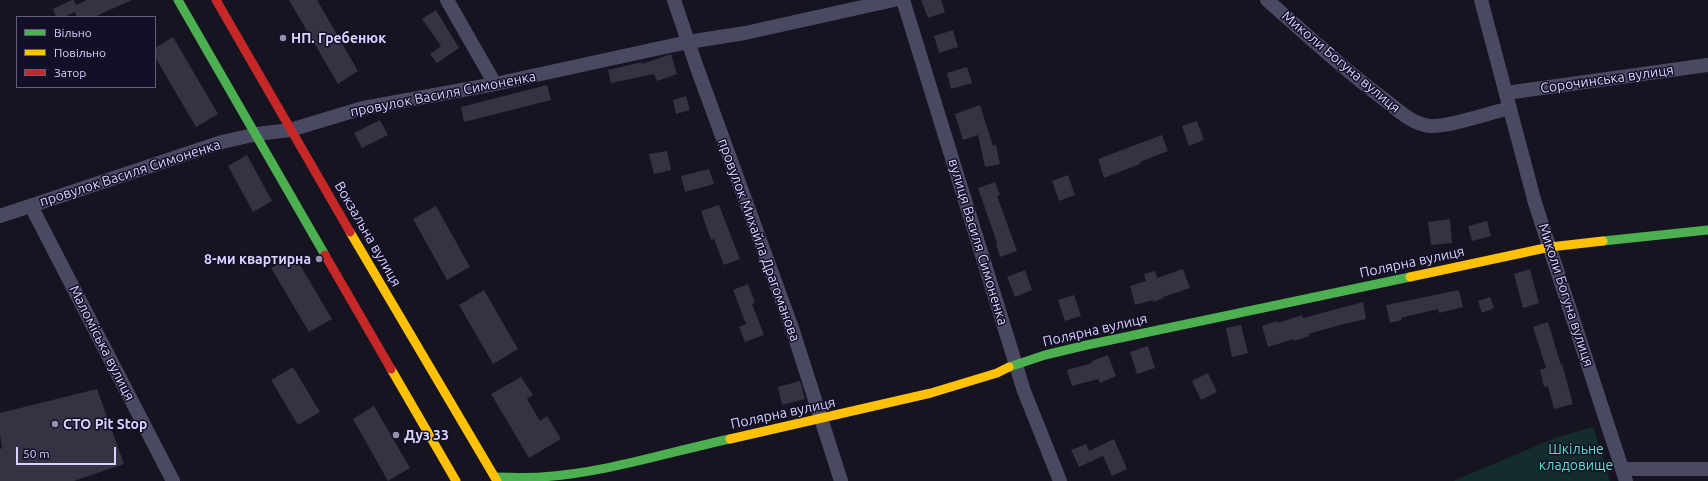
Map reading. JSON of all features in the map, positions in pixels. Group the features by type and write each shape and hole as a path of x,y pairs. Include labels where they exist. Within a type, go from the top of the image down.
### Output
{"street":[{"path":"178,0 456,481"},
{"name":"Вокзальна вулиця","path":"216,0 290,130 496,479"},
{"path":"447,0 495,84"},
{"name":"провулок Михайла Драгоманова","path":"674,0 792,328 841,481"},
{"name":"провулок Василя Симоненка","path":"0,216 222,142 256,134 290,130 363,108 495,84 688,42 745,33 894,0"},
{"name":"вулиця Василя Симоненка","path":"903,0 1024,391 1060,481"},
{"name":"Миколи Богуна вулиця","path":"1267,0 1362,84 1410,119 1421,124 1430,126 1450,123 1510,108"},
{"name":"Миколи Богуна вулиця","path":"1481,0 1535,203 1624,475"},
{"name":"Сорочинська вулиця","path":"1506,93 1708,65"},
{"name":"Маломіська вулиця","path":"31,206 173,481"},
{"name":"Полярна вулиця","path":"496,479 541,477 591,471 931,393 996,373 1016,364 1045,355 1550,247 1708,230"},
{"path":"1624,475 1708,469"}],"green space":[{"name":"Шкільне кладовище","path":"1593,427 1610,481 1453,481 1555,438"}],"building":[{"path":"72,0 74,0 76,5 87,0 132,0 96,16 77,16 75,12 66,16 56,16 53,9"},
{"path":"289,0 317,0 358,71 338,84"},
{"path":"921,0 941,0 945,12 928,18"},
{"path":"436,10 459,48 437,63 430,54 441,46 422,19"},
{"path":"953,30 958,47 939,53 934,36"},
{"path":"173,37 218,114 196,127 156,59 156,47"},
{"path":"671,54 677,74 657,81 654,74 611,83 608,70 642,62 642,64"},
{"path":"967,67 972,83 951,89 947,73"},
{"path":"547,85 551,100 464,122 461,107"},
{"path":"686,96 690,110 676,114 673,100"},
{"path":"980,105 993,146 996,145 1000,164 985,167 978,135 963,140 955,114"},
{"path":"380,120 388,135 362,148 354,133"},
{"path":"1197,121 1204,140 1189,146 1182,126"},
{"path":"1162,135 1168,151 1104,178 1098,159"},
{"path":"667,151 671,170 654,174 649,154"},
{"path":"247,155 272,201 253,212 228,166"},
{"path":"709,169 714,184 685,192 681,176"},
{"path":"1068,175 1075,195 1059,201 1052,181"},
{"path":"995,182 1000,195 997,196 1017,251 1000,257 997,243 978,188"},
{"path":"719,205 740,259 724,265 714,239 711,240 701,211"},
{"path":"436,206 470,267 447,280 413,219"},
{"path":"1450,219 1452,243 1431,245 1428,222"},
{"path":"1487,221 1491,236 1472,241 1468,226"},
{"path":"294,255 332,319 309,332 271,268"},
{"path":"1183,269 1190,288 1153,302 1153,300 1135,305 1130,286 1146,281 1144,274 1155,271 1157,278"},
{"path":"1530,269 1539,303 1523,308 1514,274"},
{"path":"1025,270 1032,290 1015,297 1007,277"},
{"path":"748,284 755,303 752,304 764,335 745,342 739,327 746,324 733,290"},
{"path":"484,290 518,349 493,364 459,305"},
{"path":"1459,290 1463,307 1439,313 1438,309 1401,318 1402,320 1390,323 1386,305"},
{"path":"1074,295 1081,316 1065,321 1058,300"},
{"path":"1490,297 1494,308 1482,313 1478,301"},
{"path":"1363,302 1366,319 1308,334 1309,336 1294,341 1294,339 1268,347 1262,326 1277,321 1278,323 1302,315 1303,318"},
{"path":"1548,322 1573,404 1554,409 1548,386 1544,387 1540,370 1546,368 1533,327"},
{"path":"1241,325 1248,353 1232,357 1226,328"},
{"path":"1148,346 1155,368 1137,374 1130,352"},
{"path":"1108,355 1116,376 1100,383 1098,379 1072,386 1067,370 1092,363 1092,361"},
{"path":"293,367 320,412 298,425 271,380"},
{"path":"1208,373 1217,392 1201,400 1192,381"},
{"path":"521,377 533,395 527,399 540,421 547,416 561,439 529,458 491,394"},
{"path":"800,381 805,399 782,405 778,387"},
{"name":"СТО Pit Stop","path":"97,389 124,464 74,481 0,481 0,449 2,448 0,435 0,413"},
{"path":"374,406 410,468 388,481 353,419"},
{"path":"1114,439 1127,469 1112,476 1103,456 1079,467 1071,450 1086,444 1089,451"}],"traffic: fast":[{"path":"178,0 325,255"},
{"path":"1603,241 1708,230"},
{"path":"1009,367 1045,355 1087,345 1410,277"},
{"path":"495,477 541,477 565,475 613,467 730,439"}],"traffic: slow":[{"path":"350,232 497,481"},
{"path":"1410,277 1550,247 1603,241"},
{"path":"730,439 931,393 997,373 1009,367"},
{"path":"391,369 456,481"}],"traffic: jam":[{"path":"216,0 350,232"},
{"path":"325,255 391,369"}],"place":[{"name":"НП. Гребенюк","path":"283,38"},
{"name":"8-ми квартирна","path":"319,259"},
{"name":"СТО Pit Stop","path":"55,424"},
{"name":"Дуз 33","path":"396,435"}]}
